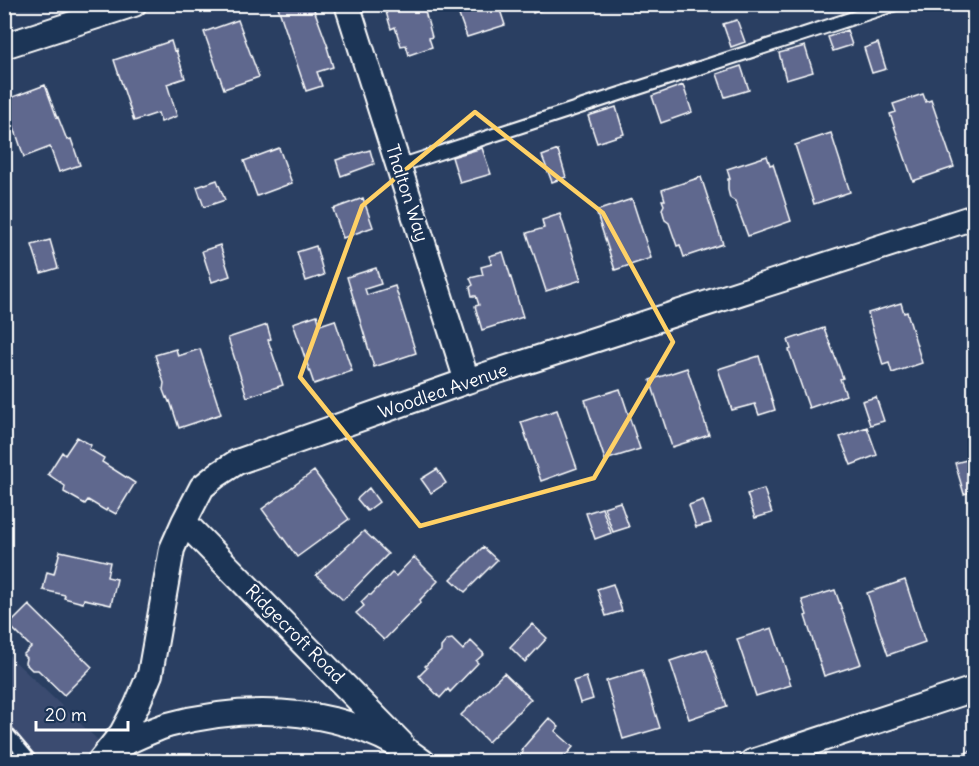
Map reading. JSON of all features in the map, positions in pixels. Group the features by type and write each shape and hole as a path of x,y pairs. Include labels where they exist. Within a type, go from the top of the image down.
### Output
{"street":[{"path":"4,46 134,4"},
{"name":"Thalton Way","path":"348,4 467,381"},
{"name":"Woodlea Avenue","path":"105,758 136,707 150,674 172,549 184,522 202,487 237,462 467,381 975,217"},
{"name":"Ridgecroft Road","path":"184,522 414,755"},
{"path":"752,762 975,690"},
{"name":"Ridgecroft Road","path":"105,758 166,726 216,715 256,711 315,715 348,724 414,755"}],"lane":[{"path":"399,166 896,4"},
{"path":"4,730 31,762"}],"highlighted area":[{"path":"475,112 603,213 673,342 594,478 420,526 300,377 362,206"}],"shaded area":[{"path":"5,652 120,761 5,761"}],"building":[{"path":"285,4 312,4 333,67 317,72 322,86 306,91 278,7"},
{"path":"377,4 423,4 432,37 429,38 432,47 409,55 406,45 401,46 395,27 391,29 384,5 378,6"},
{"path":"455,4 498,4 505,25 467,37"},
{"path":"530,4 552,4 552,6 533,13"},
{"path":"964,4 974,4 974,9 966,10"},
{"path":"238,20 259,77 224,89 204,32"},
{"path":"737,20 745,42 731,47 723,24"},
{"path":"847,30 852,45 833,51 828,37"},
{"path":"171,41 185,78 167,84 177,116 161,122 158,113 134,121 114,60"},
{"path":"878,43 886,69 872,73 864,48"},
{"path":"805,46 813,72 786,80 779,53"},
{"path":"741,66 749,90 725,97 717,74"},
{"path":"45,85 57,118 67,140 71,139 80,165 59,172 50,147 24,157 5,100"},
{"path":"683,85 692,112 661,123 652,96"},
{"path":"923,94 926,102 931,100 954,167 913,181 890,114 896,112 893,104"},
{"path":"616,107 624,134 597,143 588,116"},
{"path":"831,133 850,192 814,204 795,145"},
{"path":"279,148 292,183 257,196 244,161"},
{"path":"482,148 491,174 460,183 452,157"},
{"path":"370,150 374,164 341,176 336,160"},
{"path":"558,150 566,177 552,182 542,156"},
{"path":"767,156 770,165 773,164 791,221 748,236 735,201 730,198 728,179 730,179 727,169"},
{"path":"701,177 723,244 684,257 680,245 677,246 669,223 665,220 662,200 665,200 662,190"},
{"path":"217,180 225,200 204,207 197,187"},
{"path":"363,198 373,227 343,238 333,209"},
{"path":"632,199 651,258 615,270 596,211"},
{"path":"560,214 581,280 546,291 527,233 544,228 542,220"},
{"path":"50,240 58,268 41,273 32,245"},
{"path":"220,245 230,276 212,282 202,251"},
{"path":"316,246 324,275 306,281 297,252"},
{"path":"503,252 523,317 482,330 475,306 479,305 476,296 472,296 470,287 473,285 470,278 483,275 481,267 492,264 489,256"},
{"path":"376,268 381,284 365,289 367,295 395,286 416,353 374,367 347,277"},
{"path":"901,303 904,313 907,312 922,363 892,373 889,363 883,365 868,313"},
{"path":"317,315 320,325 335,320 352,371 314,384 293,323"},
{"path":"267,325 271,339 268,340 283,385 247,397 228,338"},
{"path":"824,328 843,378 840,379 846,395 809,408 789,350 791,349 788,340"},
{"path":"176,349 178,356 200,349 221,414 179,428 170,401 163,390 164,383 155,355"},
{"path":"759,356 775,410 759,415 755,404 732,410 718,369"},
{"path":"687,368 709,435 672,447 650,380"},
{"path":"620,389 640,449 605,460 585,400"},
{"path":"876,397 884,421 870,425 862,401"},
{"path":"557,410 577,468 541,481 521,422"},
{"path":"867,427 877,455 851,465 840,437"},
{"path":"77,437 91,445 89,449 104,458 102,462 135,483 116,514 88,500 85,504 64,492 65,486 48,474 62,452 65,455"},
{"path":"974,458 974,491 964,494 955,463"},
{"path":"437,469 446,483 431,493 421,479"},
{"path":"314,471 349,519 297,557 262,509"},
{"path":"369,488 379,502 367,511 357,499"},
{"path":"764,489 772,513 755,518 747,494"},
{"path":"703,500 711,523 696,527 689,505"},
{"path":"620,502 629,527 613,532 604,507"},
{"path":"602,508 611,533 595,539 586,513"},
{"path":"364,531 388,554 343,600 316,575"},
{"path":"483,547 497,560 465,592 451,579"},
{"path":"60,551 110,562 107,577 117,579 111,605 84,599 83,603 64,598 65,595 43,590 47,572 54,574"},
{"path":"414,557 438,581 384,640 356,613 364,606 361,602 368,595 371,595 392,573 396,576"},
{"path":"905,580 925,642 888,655 867,593"},
{"path":"613,584 622,611 606,616 597,589"},
{"path":"835,590 861,664 824,676 802,600"},
{"path":"29,605 92,667 64,695 38,670 32,670 25,663 26,658 23,655 31,647 9,625"},
{"path":"532,624 547,638 525,662 510,647"},
{"path":"772,628 791,685 756,696 737,639"},
{"path":"452,639 463,650 471,641 484,654 450,692 448,689 440,698 419,676 427,668 425,666 441,651 441,647 447,640"},
{"path":"707,649 727,706 689,719 670,661"},
{"path":"642,670 660,728 623,739 606,681"},
{"path":"504,673 531,699 488,742 461,715"},
{"path":"586,677 593,699 580,703 573,681"},
{"path":"549,718 559,727 555,731 573,747 560,762 527,762 521,756 523,752 521,750"},
{"path":"974,750 974,762 957,762 956,756"}]}
